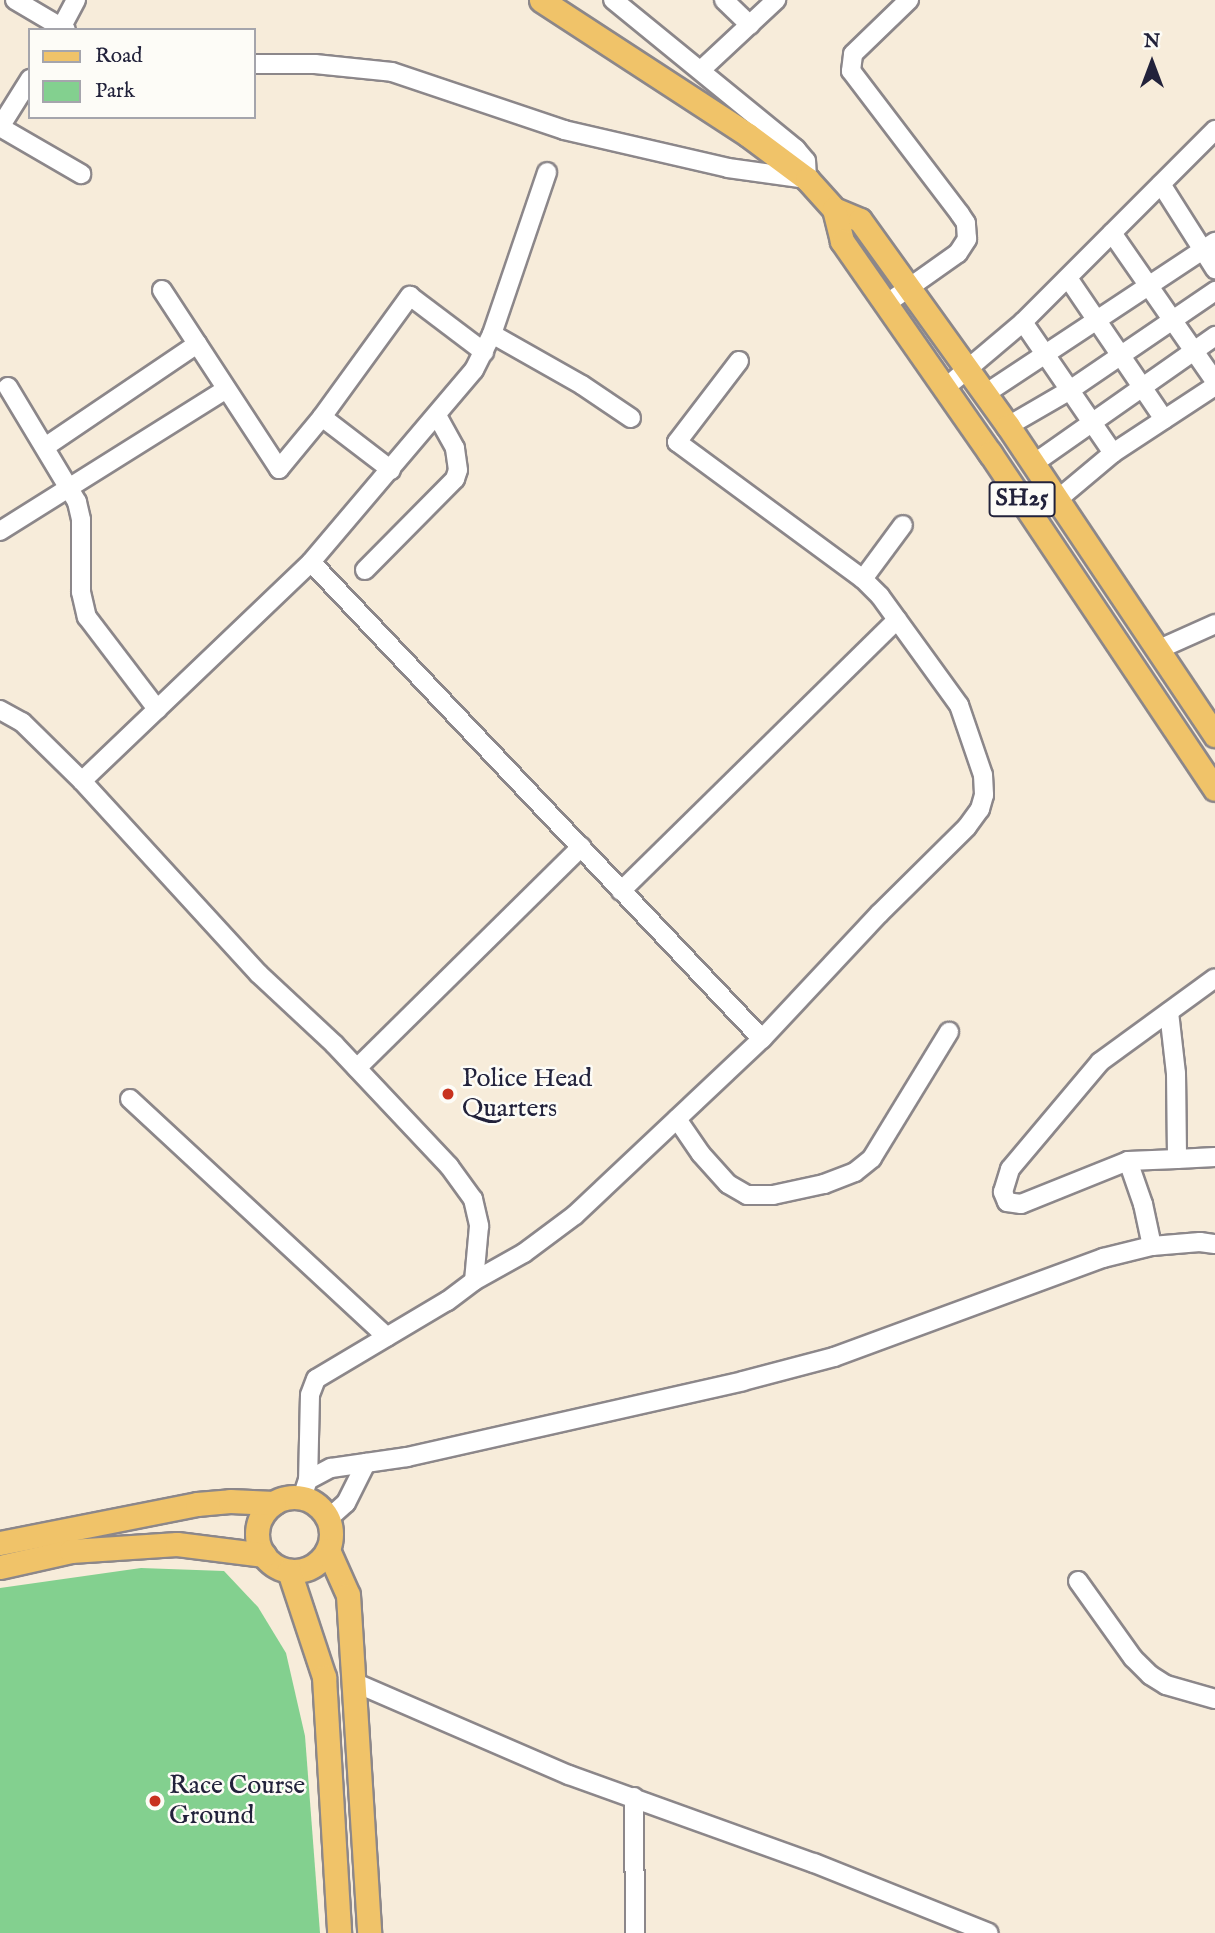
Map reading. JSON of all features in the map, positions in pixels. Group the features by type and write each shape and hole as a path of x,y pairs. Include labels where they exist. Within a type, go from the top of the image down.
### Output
{"main road":[{"name":"SH25","path":"541,0 748,135 807,179 834,209 860,220 1008,426 1215,735"},
{"name":"SH25","path":"834,209 842,241 945,388 1215,789"},
{"path":"0,1543 197,1504 230,1501 274,1503 305,1489 328,1519 331,1540 328,1550 312,1567 289,1571 271,1563 264,1555 259,1545 260,1521 274,1503"},
{"path":"0,1567 71,1552 177,1544 264,1555"},
{"path":"328,1550 348,1595 356,1684 369,1933"},
{"path":"289,1571 324,1677 338,1933"}],"street":[{"path":"15,0 61,28"},
{"path":"63,28 76,0"},
{"path":"256,64 315,64 392,72 564,130 728,168 807,179 806,161 796,149 613,0"},
{"path":"724,0 750,25"},
{"path":"701,70 776,0"},
{"path":"886,304 964,248 967,239 966,223 851,71 853,54 909,0"},
{"path":"28,82 0,127 81,174"},
{"path":"945,388 1023,322 1215,130"},
{"path":"82,780 311,562 459,391 492,334 547,172"},
{"path":"1161,184 1209,247 1215,269"},
{"path":"1057,500 1113,453 1215,384 1112,233"},
{"path":"985,394 1209,247"},
{"path":"1068,278 1164,419"},
{"path":"162,290 279,469 322,417 410,296 484,352"},
{"path":"1008,426 1070,390 1215,291"},
{"path":"1023,322 1113,453"},
{"path":"492,334 549,365 631,418"},
{"path":"1033,464 1215,336"},
{"path":"45,447 197,344"},
{"path":"305,1489 310,1395 316,1379 524,1253 575,1215 762,1039 879,914 967,827 980,809 984,794 983,775 959,705 897,620 863,579 677,442 739,361"},
{"path":"8,387 71,488 81,520 81,592 87,618 157,709"},
{"path":"0,531 226,389"},
{"path":"365,569 454,479 458,459 437,416"},
{"path":"322,417 391,470"},
{"path":"863,579 903,525"},
{"path":"311,562 762,1039"},
{"path":"621,891 897,620"},
{"path":"1157,650 1215,624"},
{"path":"0,710 22,722 82,780 259,974 357,1069 449,1166 473,1199 479,1226 474,1281"},
{"path":"357,1069 581,847"},
{"path":"1215,978 1131,1036 1100,1062 1010,1169 1003,1192 1007,1202 1021,1204 1128,1161 1215,1157"},
{"path":"1169,1012 1176,1073 1177,1159"},
{"path":"677,1119 728,1184 747,1195 773,1195 824,1184 855,1172 872,1158 949,1032"},
{"path":"130,1099 387,1337"},
{"path":"1128,1161 1143,1204 1152,1246"},
{"path":"305,1489 331,1468 552,1426 834,1357 1090,1262 1152,1246 1200,1242 1215,1244"},
{"path":"328,1519 346,1503 366,1463"},
{"path":"1078,1581 1133,1658 1150,1675 1166,1685 1215,1699"},
{"path":"356,1684 569,1774 814,1863 989,1933"},
{"path":"634,1797 635,1933"}],"green space":[{"name":"Race Course Ground","path":"141,1568 224,1571 258,1607 286,1653 305,1736 320,1933 0,1933 0,1588"}],"place":[{"name":"Police Head Quarters","path":"448,1094"},
{"name":"Race Course Ground","path":"155,1801"}]}
